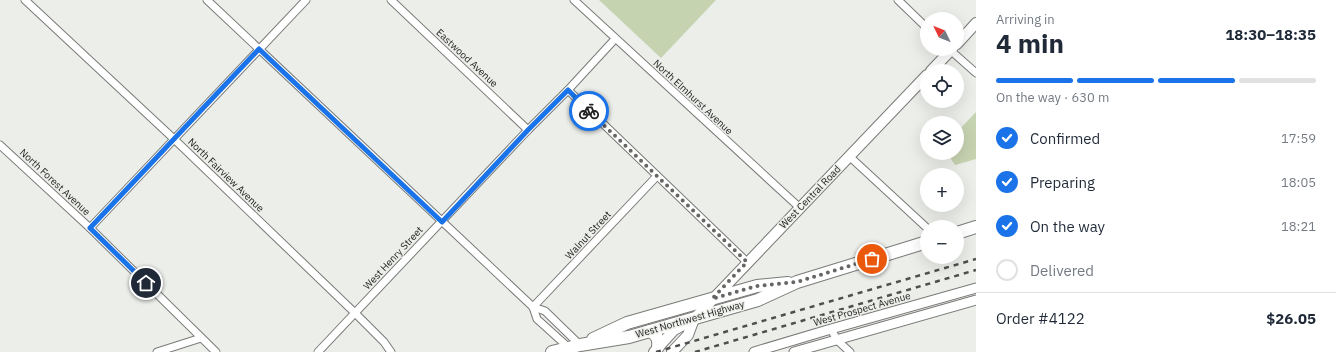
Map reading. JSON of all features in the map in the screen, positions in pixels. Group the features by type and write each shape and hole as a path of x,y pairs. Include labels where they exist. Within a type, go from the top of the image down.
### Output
{"main road":[{"path":"964,36 976,23"},
{"path":"937,64 945,56"},
{"name":"West Central Road","path":"656,350 674,330 694,318 920,82"},
{"path":"964,231 976,227"},
{"name":"West Northwest Highway","path":"552,352 574,346 629,337 758,300 797,282 920,244"},
{"name":"West Northwest Highway","path":"574,346 627,323 757,286 797,282"},
{"name":"West Central Road","path":"672,352 688,334 694,318"},
{"path":"650,331 658,337 659,341 656,350"}],"street":[{"name":"North Fairview Avenue","path":"25,0 174,139 355,313 384,342 390,352"},
{"path":"207,0 533,307 545,311 574,346"},
{"path":"90,228 306,0"},
{"name":"Eastwood Avenue","path":"391,0 528,130"},
{"name":"North Elmhurst Avenue","path":"574,0 800,208"},
{"path":"898,0 920,21"},
{"name":"West Henry Street","path":"318,352 615,39"},
{"path":"960,56 976,73"},
{"path":"568,90 747,262"},
{"name":"North Forest Avenue","path":"0,145 90,228 216,352"},
{"path":"849,156 920,222"},
{"name":"Walnut Street","path":"533,307 657,176"},
{"name":"West Prospect Avenue","path":"754,352 976,288"},
{"path":"794,352 976,300"},
{"path":"533,307 537,319 574,346"},
{"path":"831,329 837,340 850,352"},
{"path":"156,352 201,338"}],"green space":[{"path":"599,0 716,0 661,58"},
{"path":"976,112 976,159 955,165 952,160 964,160 964,125"}],"railway":[{"path":"656,352 976,259"},
{"path":"695,352 976,270"}],"way so far":[{"path":"589,111 747,262 712,299 757,286 797,282 872,259"}],"route":[{"path":"146,283 90,228 259,49 442,222 528,130 568,90 589,111"}]}
